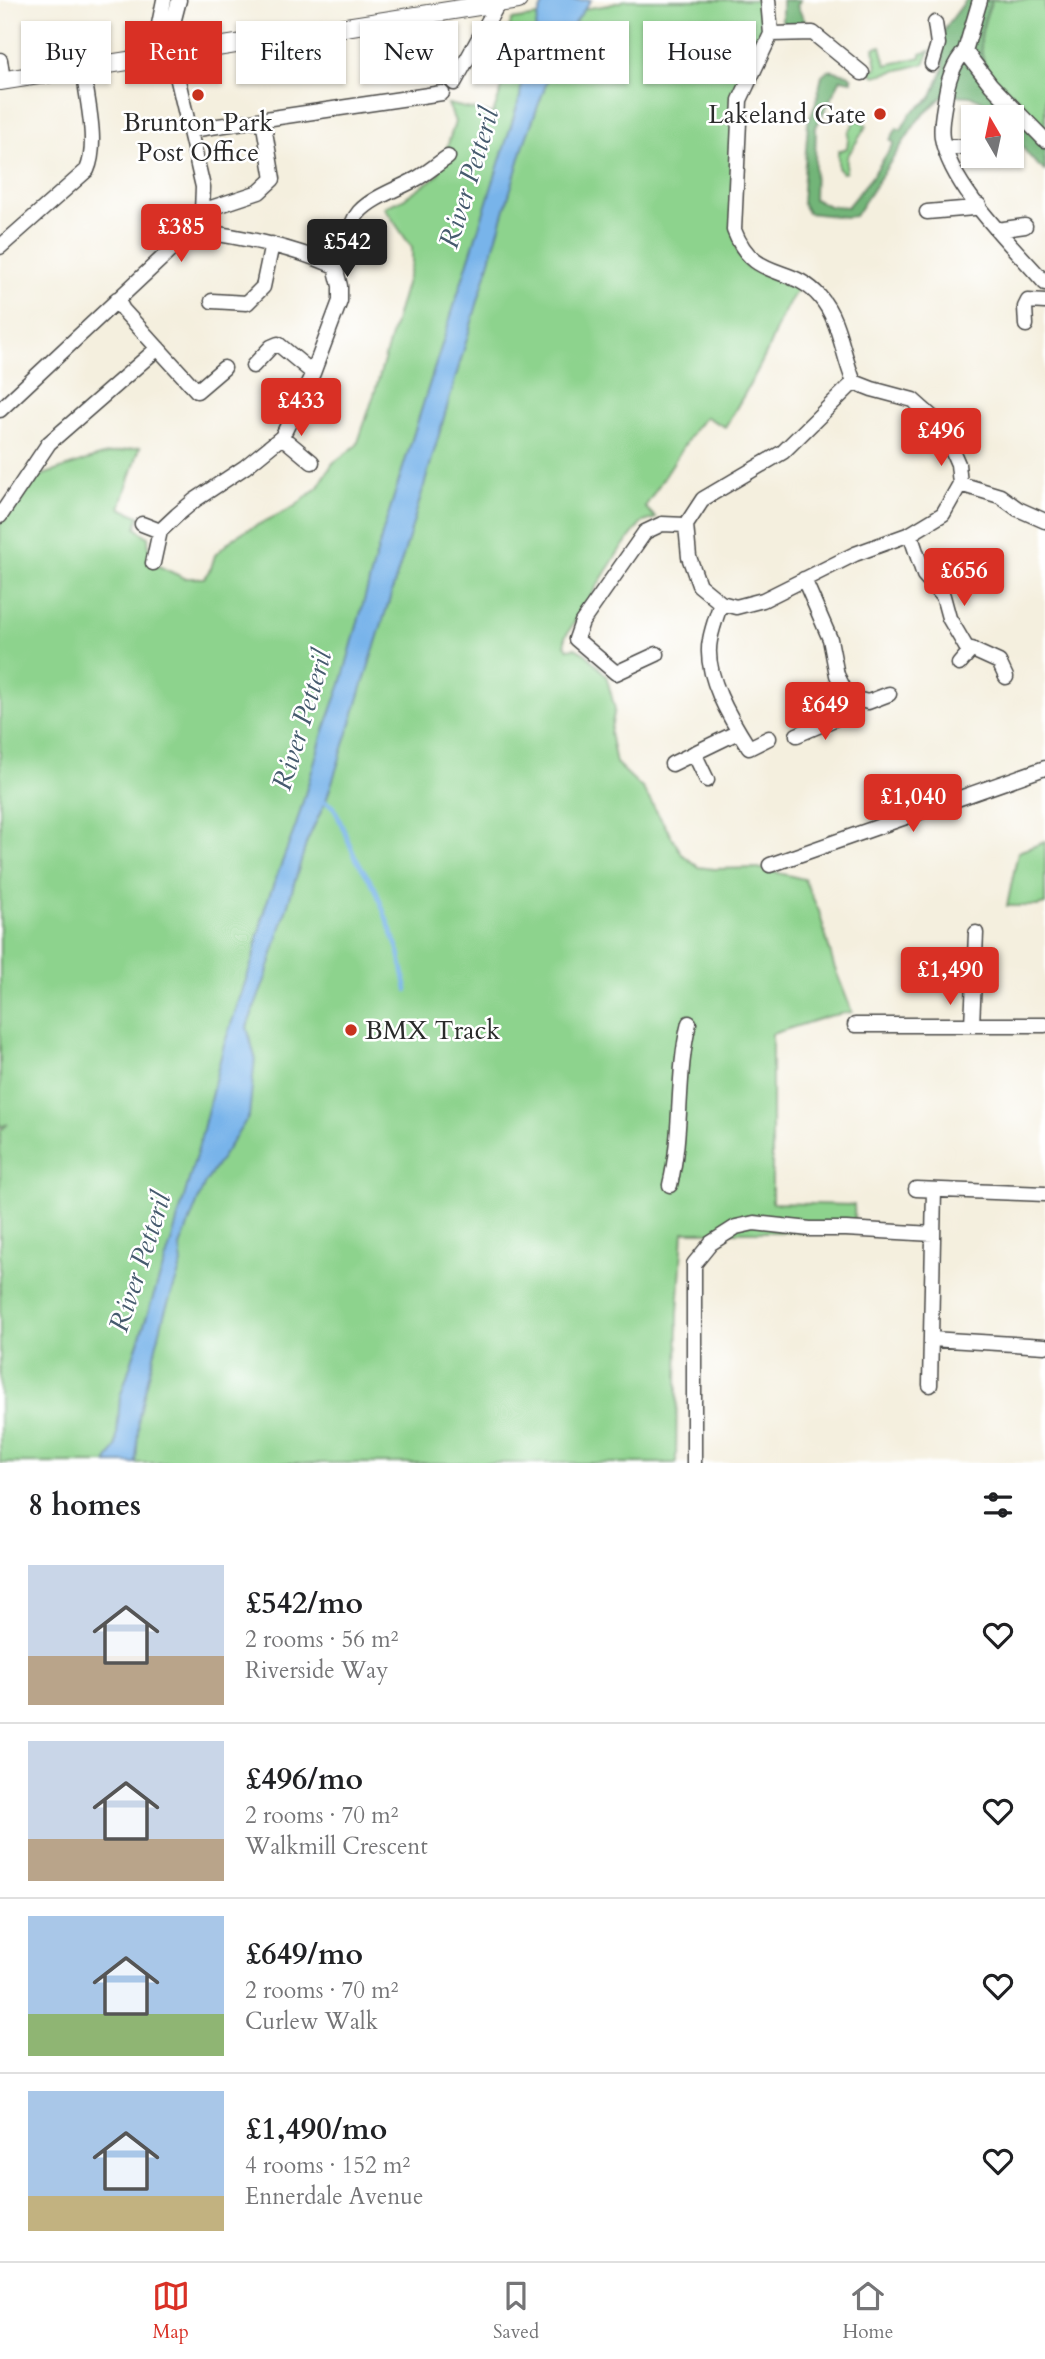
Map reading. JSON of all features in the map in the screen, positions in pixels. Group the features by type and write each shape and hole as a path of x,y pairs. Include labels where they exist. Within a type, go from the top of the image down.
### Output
{"main road":[{"path":"222,47 506,1"},
{"path":"2,80 21,77"}],"street":[{"path":"160,21 164,0"},
{"path":"174,21 179,0"},
{"path":"768,0 771,34 740,100 734,230 741,249 765,269 807,284 820,296 830,310 854,382"},
{"path":"980,0 965,51 958,58 946,91 941,126 944,146 959,180 997,230 1045,283"},
{"path":"191,130 448,88 506,1"},
{"path":"932,64 938,44 935,23"},
{"path":"771,34 813,33 862,74"},
{"path":"965,51 991,85 1045,140"},
{"path":"0,60 2,80"},
{"path":"0,247 87,170 92,159 92,145 85,84"},
{"path":"0,410 192,230 202,211 203,187 191,130 175,84"},
{"path":"202,211 259,192 273,178 263,120"},
{"path":"944,146 961,147"},
{"path":"335,266 346,253 354,221 359,213 369,204 418,178 448,157"},
{"path":"927,212 974,208 979,205"},
{"path":"997,230 1025,226"},
{"path":"192,230 301,251 335,266"},
{"path":"212,301 247,303 263,287 272,244"},
{"path":"153,563 160,531 195,500 245,467 282,437 313,373 340,300 335,266"},
{"path":"117,299 197,391 224,368"},
{"path":"1026,325 1025,307 1028,301 1045,302"},
{"path":"253,366 271,347 278,344 313,373"},
{"path":"0,516 49,443 158,348"},
{"path":"854,382 913,400 941,425 958,464 960,484 943,514 910,534 855,554 763,600 736,607 721,603 699,585 689,557 686,525 704,499 783,452 854,382"},
{"path":"282,437 312,462"},
{"path":"960,484 1000,496 1018,509 1045,520"},
{"path":"142,524 160,531"},
{"path":"657,654 616,673 576,639 582,622 645,532 662,524 686,525"},
{"path":"910,534 924,575 943,596 949,618 966,647 999,662 1006,677"},
{"path":"804,579 830,639 837,675 848,697 868,702 889,694"},
{"path":"721,603 709,642 709,666 738,732 749,748 769,738"},
{"path":"959,664 972,649"},
{"path":"797,735 839,717 848,697"},
{"path":"672,764 738,732"},
{"path":"694,753 707,780"},
{"path":"770,865 1045,768"},
{"path":"972,1025 976,933"},
{"path":"670,1185 678,1141 682,1051 689,1023"},
{"path":"855,1025 1045,1025"},
{"path":"916,1189 1045,1194"},
{"path":"930,1385 934,1190"},
{"path":"694,1463 694,1265 711,1243 736,1227 754,1223 810,1229 933,1234"},
{"path":"931,1339 1045,1346"}],"green space":[{"path":"626,0 759,0 767,33 756,54 756,21 643,21 643,84 742,84 737,249 747,268 789,284 797,290 748,389 725,427 706,417 696,427 645,507 656,518 641,523 619,551 565,637 565,645 568,649 575,648 586,654 606,675 615,709 610,733 616,763 643,789 682,854 698,867 758,868 804,879 819,911 834,966 852,1012 829,1016 772,1034 772,1203 854,1205 855,1232 683,1232 678,1313 676,1463 0,1463 0,1131 8,1124 0,1127 0,518 31,479 99,456 140,447 120,508 139,516 136,528 148,537 150,562 184,578 204,578 215,555 230,541 294,507 318,487 333,463 357,445 412,263 412,248 384,207 403,199 438,175 455,122 448,104 493,114 503,84 629,84 629,21 512,21"},
{"path":"782,0 800,0 797,6 806,23 787,27 782,23"},
{"path":"966,0 992,0 981,37 982,55 989,74 1019,105 989,105 982,100 961,95 942,97 918,120 855,216 808,213 802,202 808,123 822,76 828,71 835,71 848,74 852,81 841,79 816,127 814,199 829,206 847,207 871,178 894,143 890,140 897,128 901,130 910,114 931,98 944,68 941,39 946,27"},
{"path":"992,0 1045,0 1045,131 1024,110 1024,105 1019,105 989,74 981,46 985,19"},
{"path":"881,46 886,65 921,57 921,54 930,51 924,64 875,76 867,70 877,68 874,48"},
{"path":"1024,110 1045,131 1045,171 1024,148"},
{"path":"857,119 867,125 847,157 846,172 843,173 838,168 838,151 847,148 849,131"},
{"path":"1045,842 1045,904 1007,906 1018,852"}],"water":[{"path":"545,0 591,0 576,21 538,21"},
{"path":"522,84 546,84 524,144 409,537 340,758 326,801 307,841 266,977 247,1027 255,1057 249,1116 204,1185 180,1247 182,1264 164,1315 139,1416 136,1463 106,1463 116,1447 120,1397 169,1249 223,1048 253,959 265,907 296,825 323,733 341,684 383,531 520,97"}],"waterway":[{"path":"322,800 334,807 355,857 375,888 399,952 407,990"}],"place":[{"name":"Brunton Park Post Office","path":"198,95"},
{"name":"Lakeland Gate","path":"880,114"},
{"name":"BMX Track","path":"351,1030"}],"water label":[{"name":"River Petteril","path":"469,178"},
{"name":"River Petteril","path":"302,720"},
{"name":"River Petteril","path":"140,1262"}]}
